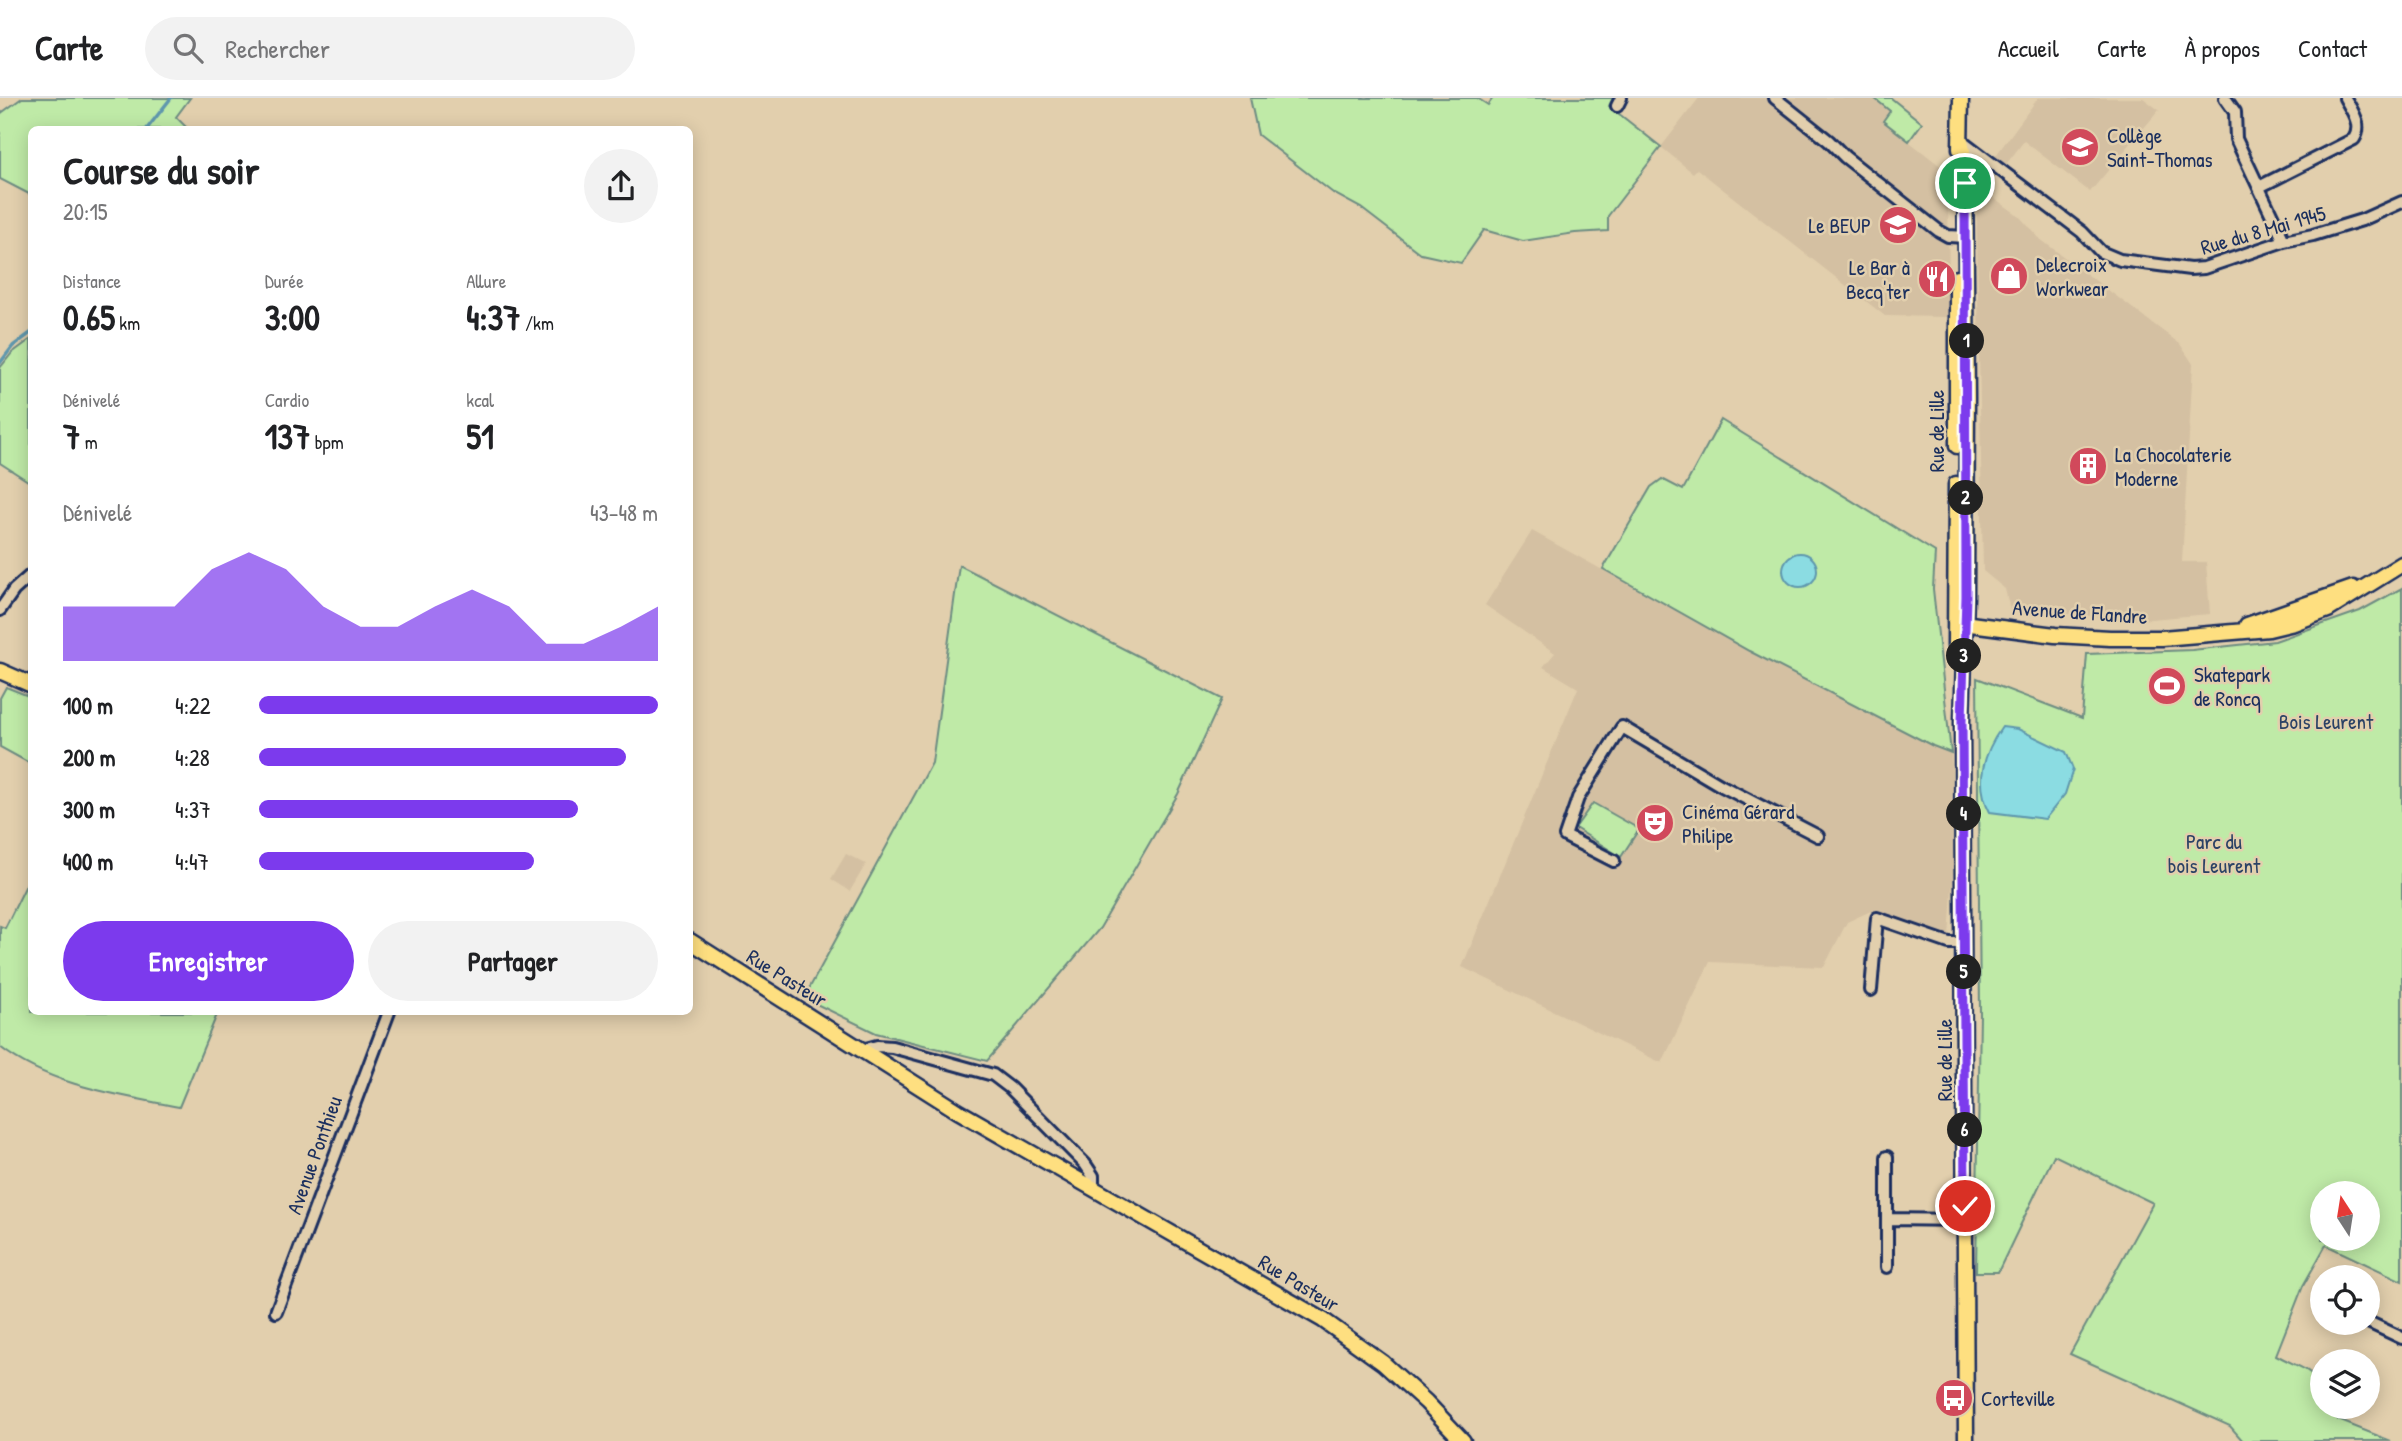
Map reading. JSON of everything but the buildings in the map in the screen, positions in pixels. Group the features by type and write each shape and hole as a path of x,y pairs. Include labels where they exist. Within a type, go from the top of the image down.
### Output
{"main road":[{"name":"Rue de Lille","path":"1961,98 1961,140 1965,162 1962,237 1960,622 1966,1441"},
{"name":"Avenue de Flandre","path":"1960,622 2089,638 2203,635 2250,625 2377,578 2402,564"},
{"path":"0,671 28,683"},
{"name":"Rue Pasteur","path":"693,943 958,1111 1284,1296 1346,1336 1402,1381 1463,1441"}],"street":[{"path":"1776,98 1829,141 1844,158 1939,230 1948,236 1962,237"},
{"path":"2225,98 2235,112 2235,135 2284,241"},
{"path":"2259,187 2354,139 2358,132 2357,123 2345,99"},
{"name":"Rue du 8 Mai 1945","path":"1961,140 2082,232 2101,252 2114,259 2198,269 2284,241 2362,220 2402,202"},
{"path":"0,610 10,595 28,578"},
{"path":"1614,861 1565,836 1578,798 1622,727 1720,785 1818,836"},
{"path":"1871,990 1877,918 1949,943 1964,943"},
{"name":"Avenue Ponthieu","path":"276,1312 388,1015"},
{"path":"862,1050 877,1046 892,1047 993,1075 1010,1088 1085,1164 1093,1176 1093,1189"},
{"path":"1887,1157 1888,1267"},
{"path":"1887,1219 1965,1220"},
{"path":"2380,1328 2402,1338"}],"shaded area":[{"path":"1699,98 1874,98 1891,111 1883,121 1948,172 1949,317 1885,316 1697,169 1693,173 1661,147"},
{"name":"Collège Saint-Thomas","path":"2038,98 2143,98 2159,110 2090,192 2024,141 2004,167 1994,158"},
{"path":"1976,188 1980,188 2018,215 2040,239 2180,344 2193,364 2182,562 2206,562 2210,614 2139,620 2010,609 2005,589 1983,571"},
{"path":"1532,531 1749,651 1951,753 1955,844 1949,937 1873,910 1847,922 1824,967 1710,962 1662,1063 1462,967 1578,688 1543,667 1555,653 1485,605"},
{"path":"846,854 866,864 850,891 831,879"}],"green space":[{"path":"22,98 190,98 176,117 185,126 28,126 28,193 0,179 0,114"},
{"path":"1250,98 1477,98 1488,105 1493,98 1613,98 1609,106 1661,147 1608,216 1608,231 1523,241 1484,230 1461,263 1421,254 1361,208 1333,193 1258,135"},
{"path":"1874,98 1891,98 1922,123 1909,141 1883,121 1890,111"},
{"path":"28,341 28,481 0,463 0,368 12,353"},
{"path":"1721,420 1935,552 1933,589 1951,753 1749,651 1603,569 1651,487 1662,479 1683,490"},
{"path":"959,565 1222,699 1178,794 1100,928 987,1061 876,1033 804,998 932,763"},
{"name":"Parc du bois Leurent","path":"2402,588 2402,1281 2380,1271 2380,1265 2368,1265 2339,1251 2380,1251 2380,1181 2310,1181 2310,1251 2323,1251 2315,1265 2310,1265 2310,1274 2276,1355 2310,1372 2310,1419 2338,1419 2391,1441 2243,1441 2230,1426 2070,1354 2153,1203 2054,1155 1998,1272 1976,1272 1980,1014 1977,678 2082,718 2087,654 2192,650 2275,641 2360,611"},
{"path":"6,687 28,696 28,762 0,747 0,698"},
{"path":"1593,803 1639,829 1621,857 1575,828"},
{"path":"28,881 28,1015 217,1015 179,1107 109,1093 63,1080 20,1060 0,1047 0,926 5,928"}],"water":[{"path":"1800,553 1812,558 1817,570 1812,582 1800,587 1788,582 1783,570 1788,558"},
{"path":"2002,727 2018,729 2066,752 2073,769 2065,794 2045,819 1990,812 1983,790 1983,768 1990,747"}],"waterway":[{"path":"149,126 171,98"},
{"path":"0,363 13,346 28,335"}],"place":[{"name":"Collège Saint-Thomas","path":"2080,147"},
{"name":"Le BEUP","path":"1898,225"},
{"name":"Delecroix Workwear","path":"2009,276"},
{"name":"Le Bar à Becq'ter","path":"1937,279"},
{"name":"La Chocolaterie Moderne","path":"2088,466"},
{"name":"Skatepark de Roncq","path":"2167,686"},
{"name":"Cinéma Gérard Philipe","path":"1655,823"},
{"name":"Corteville","path":"1954,1398"}],"route":[{"path":"1965,183 1966,597 1962,721 1965,1206"}],"park label":[{"name":"Bois Leurent","path":"2326,721"}]}
